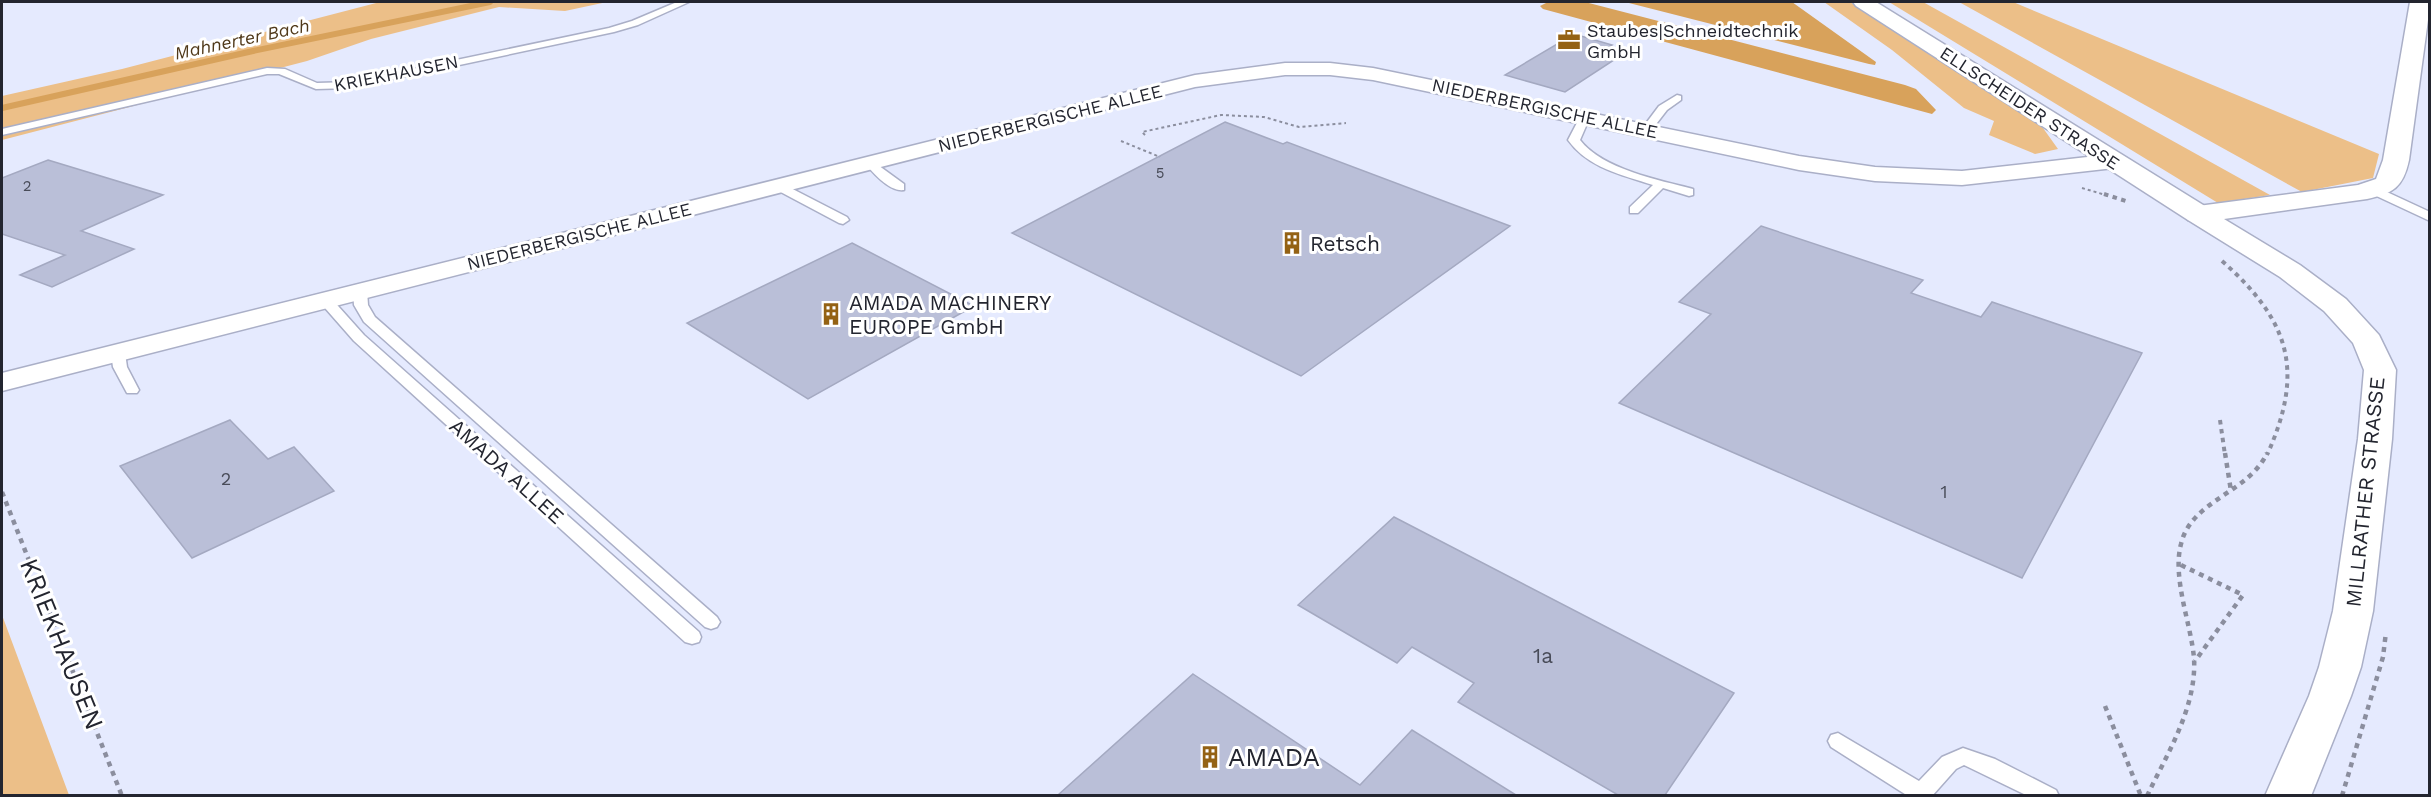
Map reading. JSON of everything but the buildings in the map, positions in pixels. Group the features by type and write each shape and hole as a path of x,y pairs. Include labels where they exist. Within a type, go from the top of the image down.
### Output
{"main road":[{"name":"ELLSCHEIDER STRASSE","path":"1863,2 2198,214"},
{"path":"2198,214 2366,192 2387,184 2393,174 2420,2"},
{"name":"MILLRATHER STRASSE","path":"2198,214 2290,271 2335,305 2368,342 2380,370 2375,439 2353,611 2333,686 2288,795"}],"street":[{"name":"NIEDERBERGISCHE ALLEE","path":"2,382 1195,81 1285,69 1340,70 1396,77 1799,163 1875,174 1962,178 2114,161"}],"lane":[{"name":"KRIEKHAUSEN","path":"2,132 267,70 281,71 316,86 351,85 611,30 636,23 684,2"},
{"path":"1646,130 1663,108 1677,98"},
{"path":"1585,117 1574,140 1579,150 1591,158 1689,192"},
{"path":"871,163 879,172 900,187"},
{"path":"1634,210 1661,184"},
{"path":"779,186 843,219"},
{"path":"2366,192 2430,217"},
{"name":"AMADA ALLEE","path":"360,291 361,305 369,319 711,622"},
{"name":"AMADA ALLEE","path":"325,300 359,338 692,637"},
{"path":"118,353 120,367 132,390"},
{"path":"1838,741 1919,794 1949,763 1964,756 1988,765 2049,795"}],"path":[{"path":"1145,135 1142,132 1146,130 1221,115 1263,117 1299,127 1346,123"},
{"path":"1121,141 1160,157"},
{"path":"2077,187 2136,205"},
{"path":"2147,795 2193,688 2194,661 2180,565 2181,545 2188,529 2203,510 2252,476 2270,450 2285,400 2289,371 2285,349 2266,310 2248,286 2215,255"},
{"path":"2220,420 2231,491"},
{"name":"KRIEKHAUSEN","path":"2,492 122,795"},
{"path":"2180,565 2243,595 2194,661"},
{"path":"2105,706 2140,795"}],"shaded area":[{"path":"380,2 607,2 565,11 499,7 371,39 307,61 2,140 2,96 122,69"},
{"path":"1548,2 1585,2 1905,85 1916,89 1936,110 1932,114 1543,9 1540,6"},
{"path":"1625,2 1792,2 1876,62 1875,65 1869,64"},
{"path":"1824,2 1850,2 2043,128 2058,149 2035,154 1989,135 1994,121 1964,108 1892,50"},
{"path":"1889,2 1923,2 2270,195 2218,203"},
{"path":"1959,2 2013,2 2379,154 2373,178 2302,192"},
{"path":"2,615 69,795 2,795"}],"waterway":[{"name":"Mahnerter Bach","path":"2,108 253,51 490,2"}],"place":[{"name":"Staubes|Schneidtechnik GmbH","path":"1569,40"},
{"name":"Retsch","path":"1292,243"},
{"name":"AMADA MACHINERY EUROPE GmbH","path":"831,314"},
{"name":"AMADA","path":"1210,757"}]}
